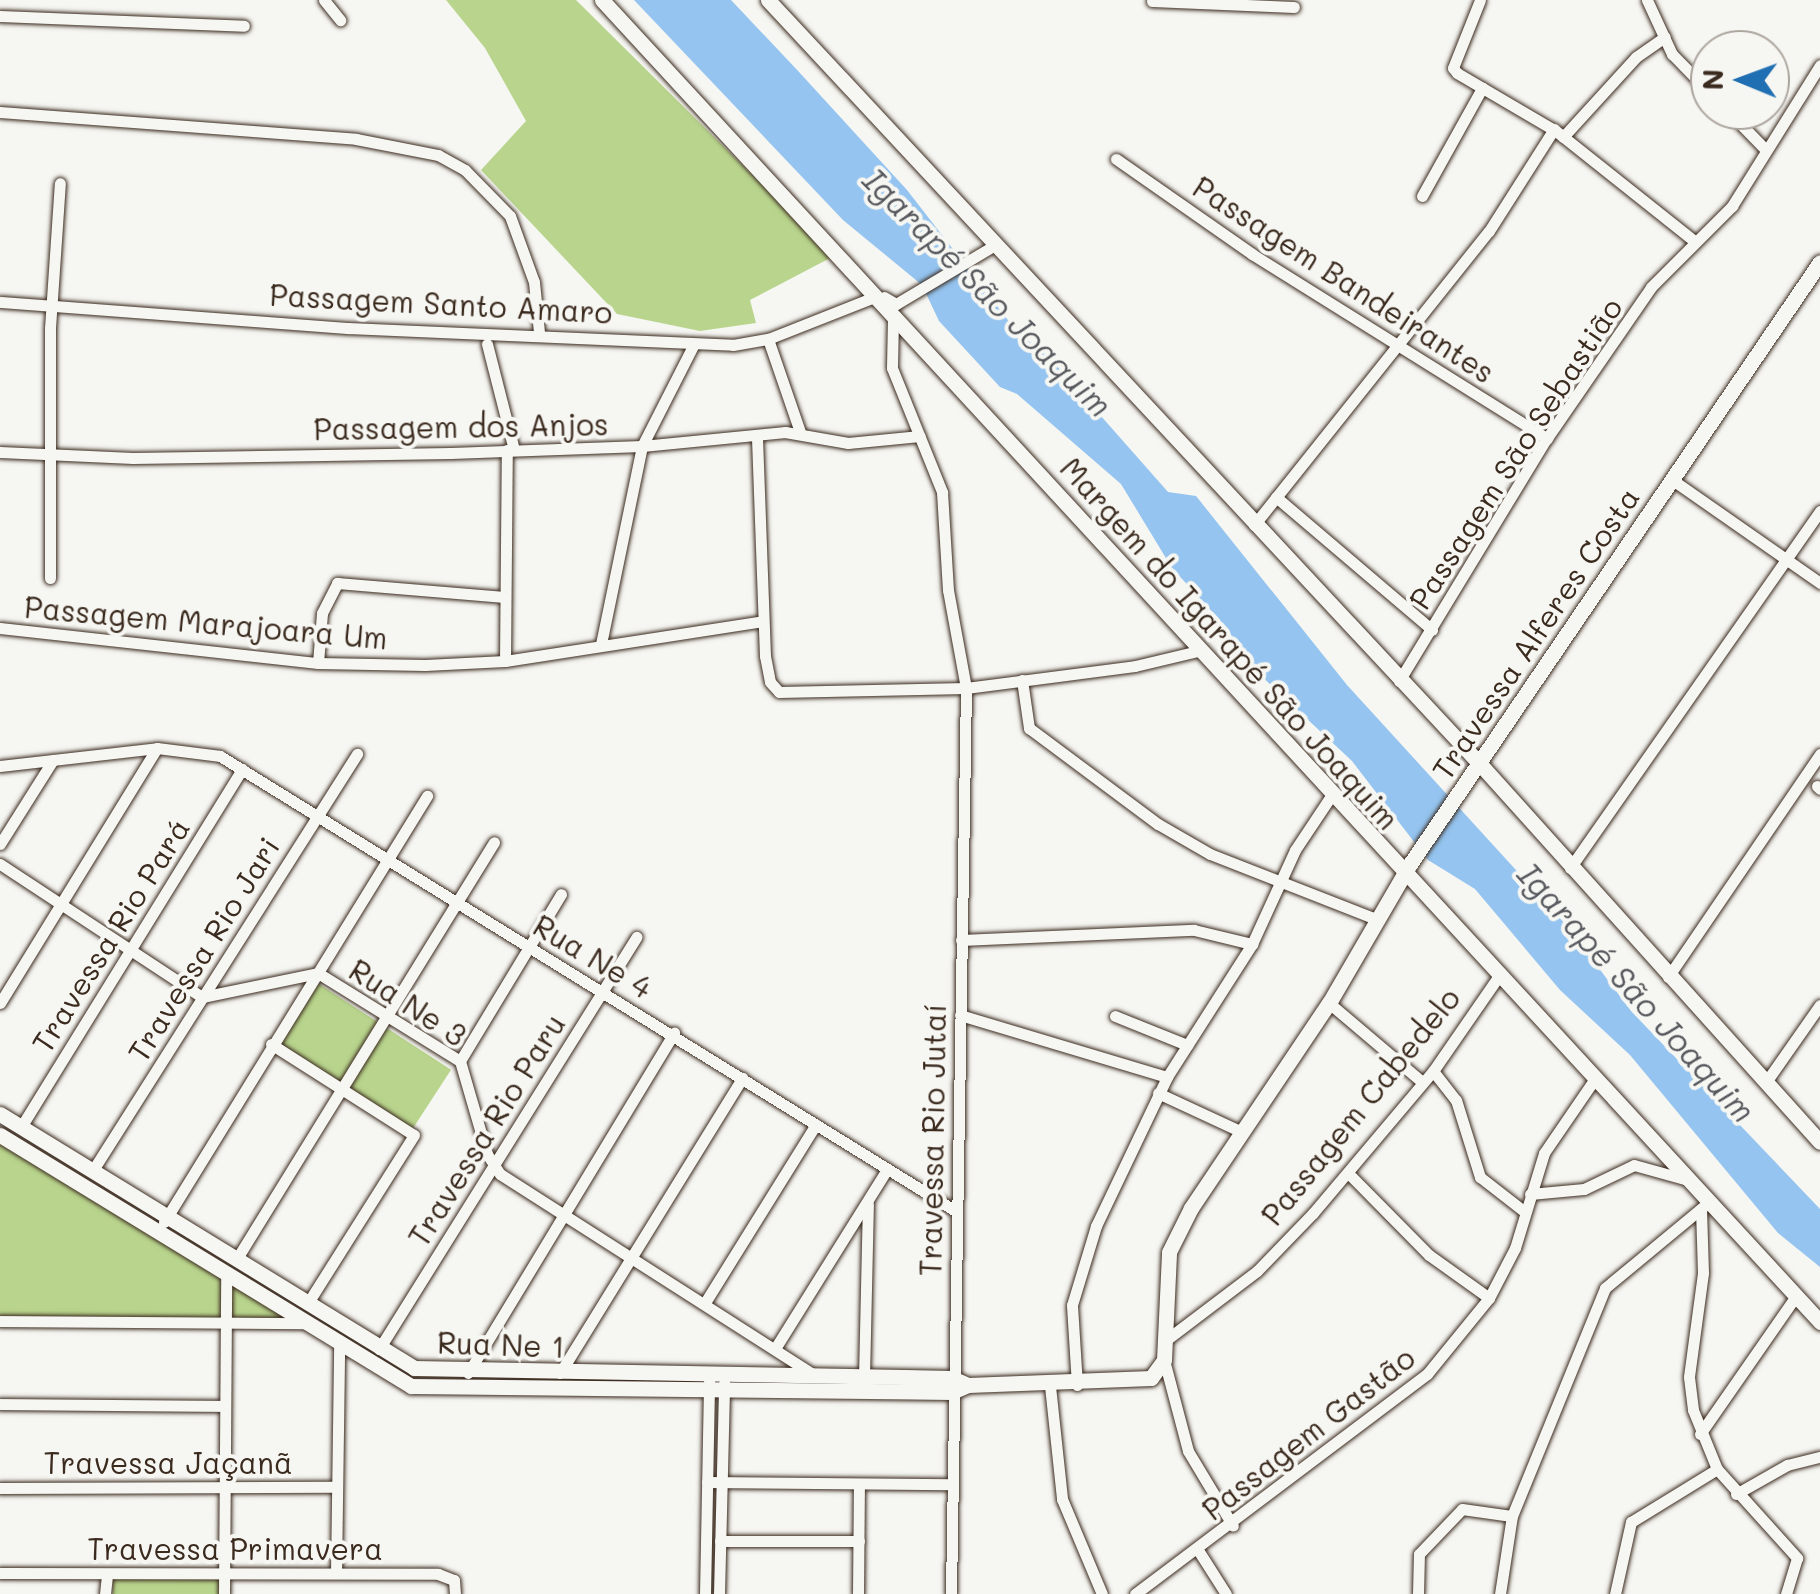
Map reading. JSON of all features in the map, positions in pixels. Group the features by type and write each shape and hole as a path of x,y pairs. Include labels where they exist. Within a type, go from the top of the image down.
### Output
{"street":[{"path":"324,0 340,20"},
{"name":"Margem do Igarapé São Joaquim","path":"602,0 857,282 1202,650 1330,796 1407,869 1498,977 1690,1181 1705,1205 1820,1322"},
{"path":"768,0 1820,1142"},
{"path":"1480,0 1453,68 1559,134 1693,240"},
{"path":"1152,2 1294,7"},
{"path":"1652,3 1672,54 1690,72"},
{"path":"0,16 244,26"},
{"path":"1254,525 1488,230 1559,134 1636,56 1665,37"},
{"name":"Passagem São Sebastião","path":"1399,681 1547,438 1651,287 1693,240 1732,206 1764,148 1820,66"},
{"path":"1422,196 1482,88"},
{"path":"0,112 356,139 438,155 465,170 510,216 534,282 539,332"},
{"path":"1746,130 1764,148"},
{"name":"Passagem Bandeirantes","path":"1116,159 1547,438"},
{"path":"50,578 51,304 60,183"},
{"path":"857,282 864,278 893,305 995,245"},
{"name":"Travessa Alferes Costa","path":"1164,1360 1169,1252 1240,1132 1329,1003 1407,869 1820,262"},
{"name":"Passagem Santo Amaro","path":"0,302 348,328 539,332 694,344 768,339 872,298"},
{"name":"Travessa Rio Jutaí","path":"893,319 889,355 942,492 948,590 966,688 954,1210 958,1385 951,1594"},
{"path":"768,339 800,432"},
{"path":"487,344 510,450 505,661"},
{"path":"601,644 642,446 694,344"},
{"name":"Passagem dos Anjos","path":"0,452 49,455 510,450 642,446 800,432 848,443 920,436"},
{"path":"758,438 763,621 770,682 788,695 966,688 1135,666 1202,650"},
{"path":"1671,480 1820,583"},
{"path":"1276,497 1432,630"},
{"path":"1570,868 1820,511"},
{"path":"318,664 326,596 337,583 504,597"},
{"name":"Passagem Marajoara Um","path":"0,628 318,664 505,661 763,621"},
{"path":"1022,680 1025,718 1034,732 1186,842 1378,920"},
{"path":"0,766 157,748"},
{"path":"0,1003 157,748"},
{"name":"Rua Ne 4","path":"157,748 203,750 242,769 674,1034 886,1172 954,1210"},
{"name":"Travessa Rio Jari","path":"93,1170 357,754"},
{"path":"1668,977 1820,754"},
{"path":"0,844 53,760"},
{"name":"Travessa Rio Pará","path":"21,1127 242,769"},
{"path":"157,1233 426,796"},
{"path":"1077,1385 1071,1332 1080,1268 1166,1077 1252,944 1281,879 1330,796"},
{"path":"236,1260 494,842"},
{"path":"0,864 202,997"},
{"path":"460,1061 561,894"},
{"path":"961,940 1194,930 1252,944"},
{"name":"Travessa Rio Paru","path":"374,1346 636,937"},
{"name":"Rua Ne 3","path":"202,997 318,973 460,1061 492,1166"},
{"name":"Passagem Cabedelo","path":"1166,1340 1257,1272 1348,1174 1433,1070 1498,977"},
{"path":"1329,1003 1421,1081"},
{"path":"1766,1082 1820,1006"},
{"path":"960,1015 1166,1077"},
{"path":"1115,1016 1186,1046"},
{"path":"468,1373 674,1034"},
{"path":"271,1044 413,1132 307,1304"},
{"path":"1433,1070 1456,1100 1480,1178 1526,1212"},
{"name":"Passagem Gastão","path":"1135,1594 1234,1526 1427,1374 1490,1298 1556,1129 1596,1077"},
{"path":"560,1374 742,1078"},
{"path":"1158,1093 1240,1132"},
{"name":"Rua Ne 1","path":"0,1114 414,1368 716,1384 816,1376 958,1385"},
{"path":"706,1300 816,1124"},
{"name":"Rua Ne 1","path":"0,1135 359,1358 411,1386 958,1385"},
{"path":"1530,1194 1584,1189 1634,1165 1690,1181"},
{"path":"492,1166 560,1216 706,1300 816,1376"},
{"path":"776,1347 886,1172"},
{"path":"1348,1174 1428,1255 1490,1298"},
{"path":"864,1377 868,1200"},
{"path":"1705,1205 1703,1273 1689,1376 1700,1434 1717,1469 1736,1494 1798,1558 1786,1594"},
{"path":"1500,1594 1512,1516 1604,1288 1705,1205"},
{"path":"224,1594 226,1275"},
{"path":"1700,1434 1796,1296"},
{"path":"0,1321 305,1324"},
{"path":"336,1573 339,1345"},
{"path":"359,1358 374,1346"},
{"path":"958,1385 1050,1386 1151,1378 1164,1360"},
{"path":"1164,1360 1188,1451 1234,1526"},
{"path":"716,1384 707,1482 719,1594"},
{"path":"705,1594 722,1483 716,1384"},
{"path":"1050,1386 1062,1499 1102,1594"},
{"path":"0,1404 225,1406"},
{"path":"1736,1494 1786,1465 1820,1457"},
{"path":"1616,1594 1630,1522 1717,1469"},
{"path":"707,1482 952,1484"},
{"path":"858,1594 859,1484"},
{"name":"Travessa Jaçanã","path":"0,1488 337,1487"},
{"path":"1418,1594 1419,1554 1462,1509 1512,1516"},
{"path":"715,1545 859,1541"},
{"path":"1198,1550 1226,1594"},
{"name":"Travessa Primavera","path":"0,1573 438,1574 451,1577 455,1594"},
{"path":"105,1594 106,1574"}],"green space":[{"path":"446,0 576,0 834,256 750,300 756,323 700,331 617,314 481,170 526,121 485,48"},
{"path":"316,982 451,1070 412,1129 277,1042"},
{"path":"0,1132 289,1318 0,1317"},
{"path":"113,1570 224,1572 224,1594 113,1594"}],"water":[{"path":"634,0 731,0 907,190 1018,333 1048,356 1168,492 1196,496 1347,685 1568,927 1631,1011 1820,1209 1820,1267 1778,1233 1630,1055 1560,990 1475,889 1428,860 1352,761 1241,657 1229,630 1172,568 1121,484 1017,394 1000,387 939,321 922,285 843,220"}],"water label":[{"name":"Igarapé São Joaquim","path":"988,292"},
{"name":"Igarapé São Joaquim","path":"1637,992"}]}
